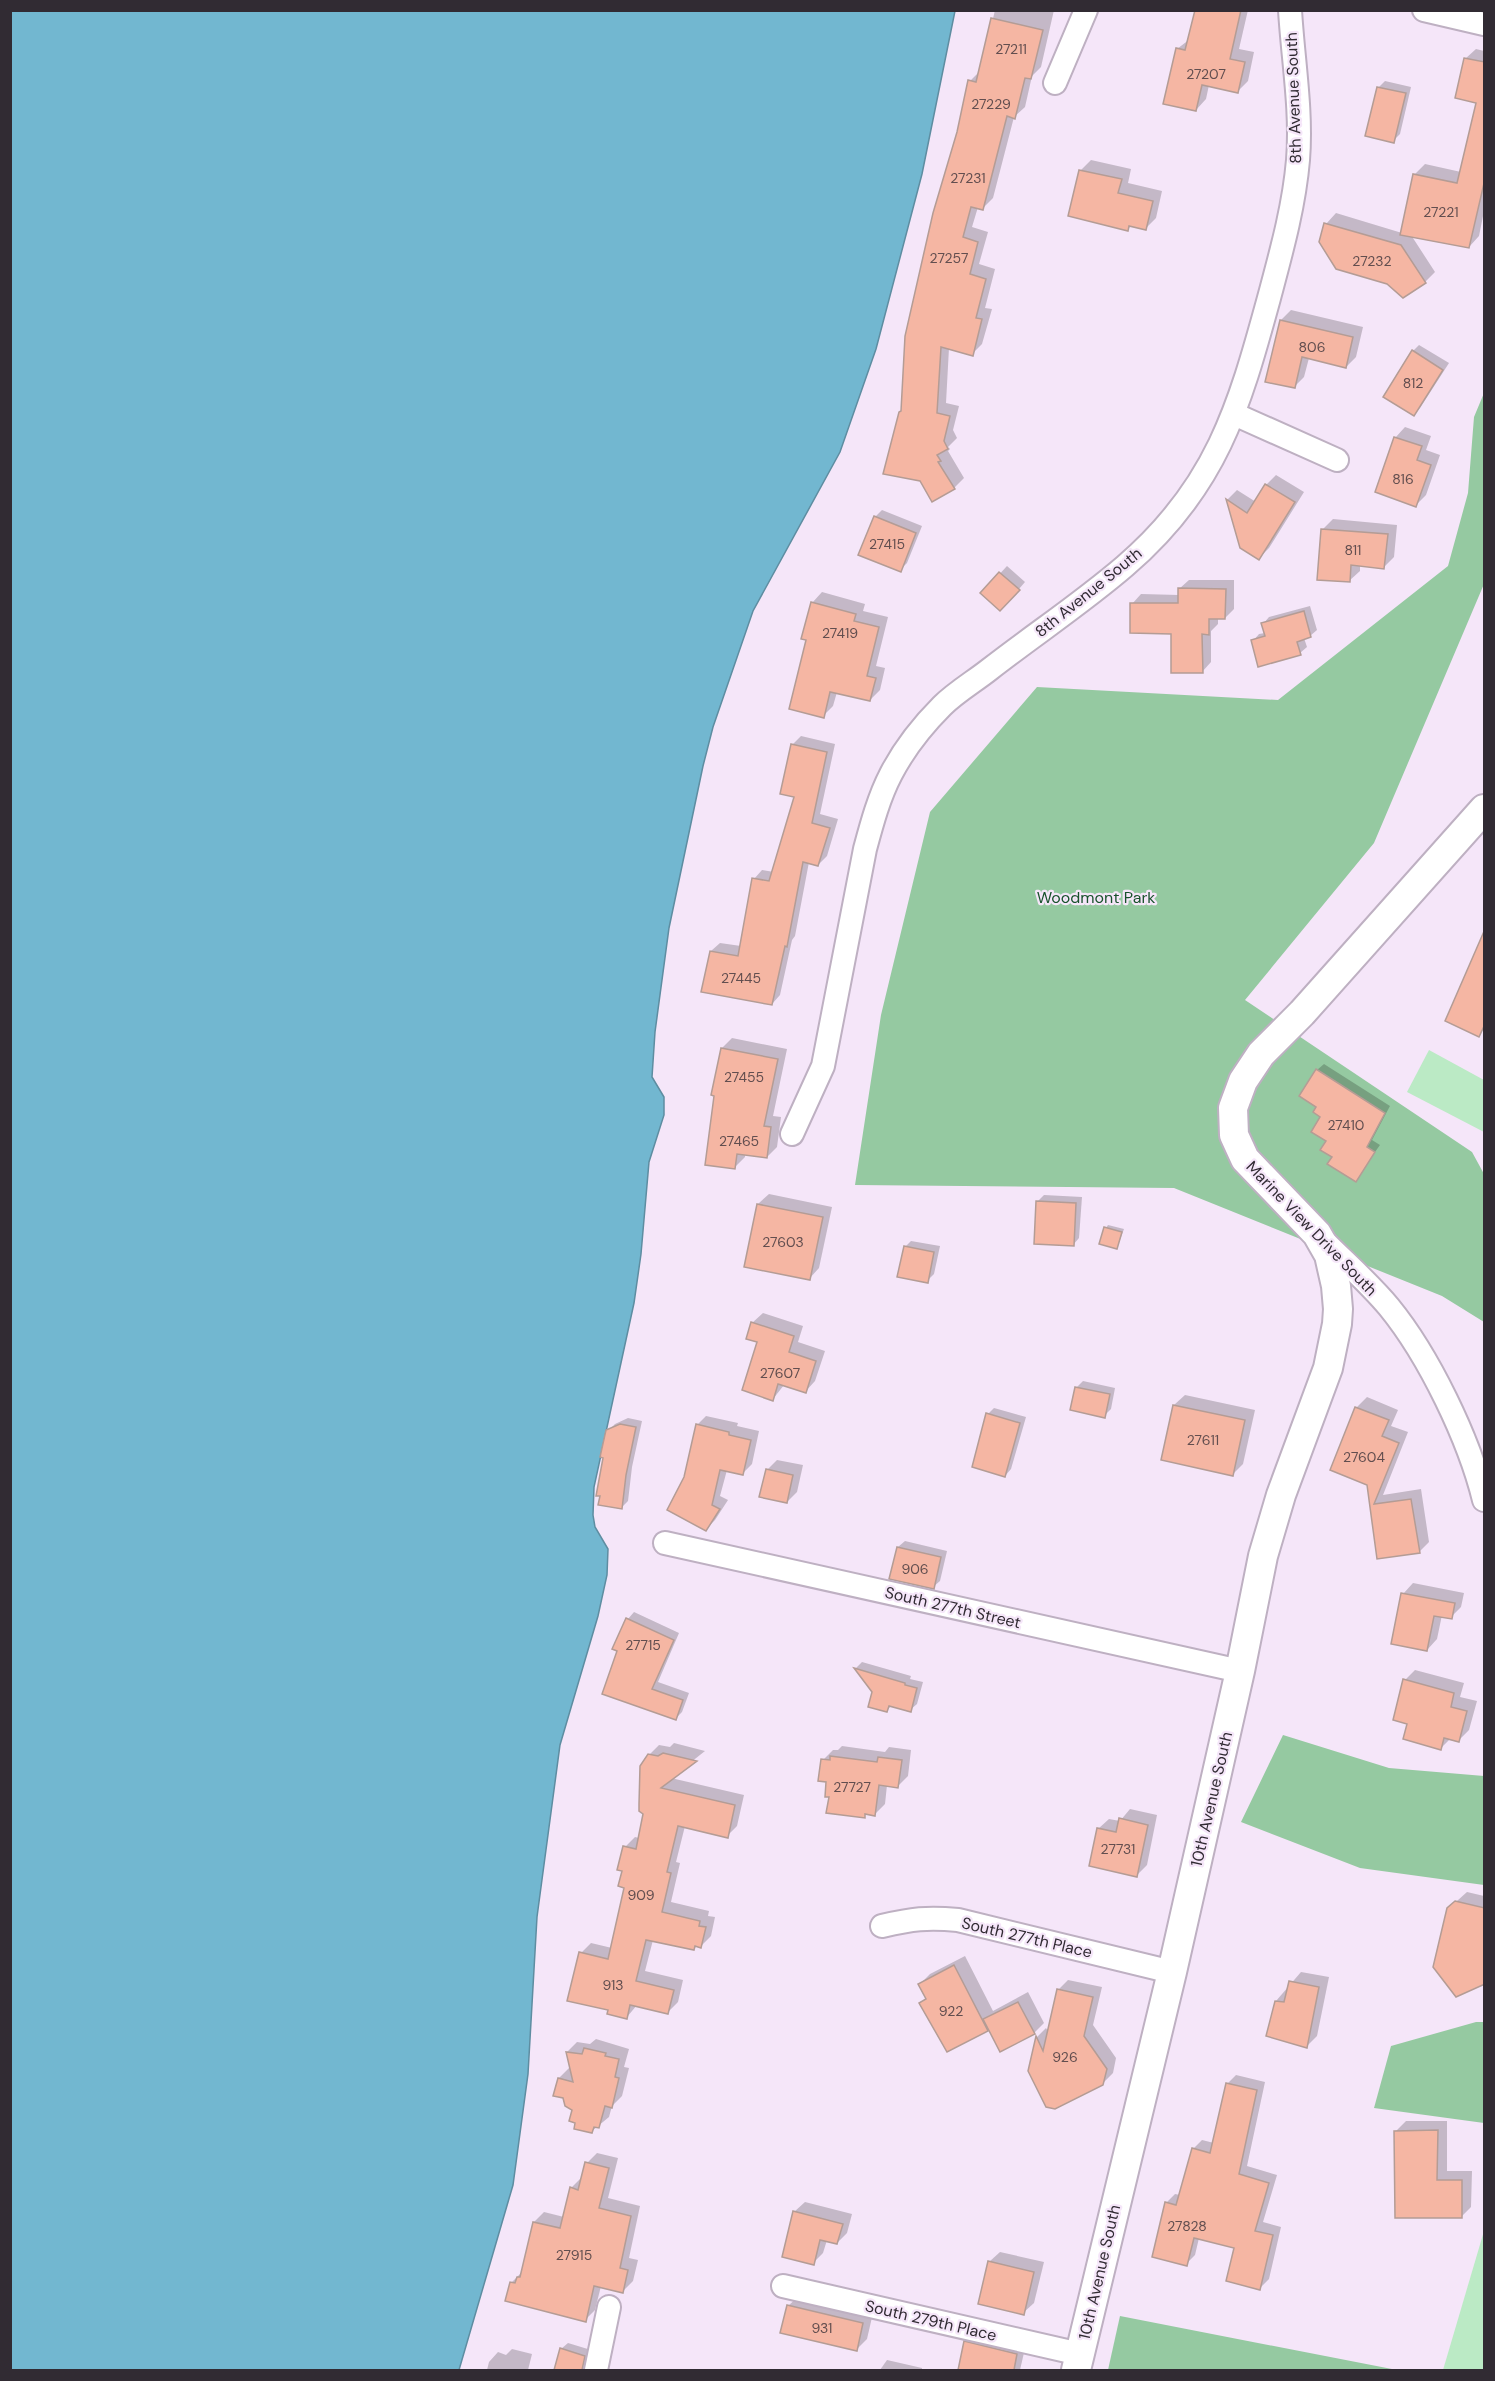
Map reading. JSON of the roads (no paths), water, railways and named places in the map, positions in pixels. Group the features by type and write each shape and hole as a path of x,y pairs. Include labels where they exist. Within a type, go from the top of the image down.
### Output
{"main road":[{"name":"Marine View Drive South","path":"1317,1234 1245,1159 1238,1146 1232,1121 1238,1092 1261,1054 1302,1013 1485,809"},
{"name":"10th Avenue South","path":"1078,2362 1172,1972 1240,1671 1263,1556 1334,1347 1338,1309 1336,1286 1329,1255 1317,1234"}],"street":[{"path":"1055,83 1086,10"},
{"name":"8th Avenue South","path":"792,1134 823,1066 865,849 874,814 891,773 921,730 943,705 1128,564 1166,526 1199,484 1224,437 1234,414 1272,286 1293,192 1298,159 1298,126 1290,10"},
{"path":"1424,10 1485,24"},
{"path":"1234,414 1337,460"},
{"name":"Marine View Drive South","path":"1317,1234 1389,1307 1412,1341 1448,1408 1483,1488"},
{"name":"South 277th Street","path":"665,1542 1240,1671"},
{"name":"South 277th Place","path":"882,1926 930,1917 958,1920 1172,1972"},
{"name":"South 279th Place","path":"783,2286 1078,2362"},
{"path":"596,2370 609,2307"}],"water":[{"path":"11,10 955,11 922,174 876,349 840,452 753,611 713,727 703,766 669,928 655,1032 652,1077 664,1097 664,1115 649,1162 634,1303 594,1487 593,1515 595,1527 608,1549 607,1575 598,1616 560,1745 537,1917 528,2074 513,2185 459,2370 11,2370"}],"park label":[{"name":"Woodmont Park","path":"1096,897"}]}
